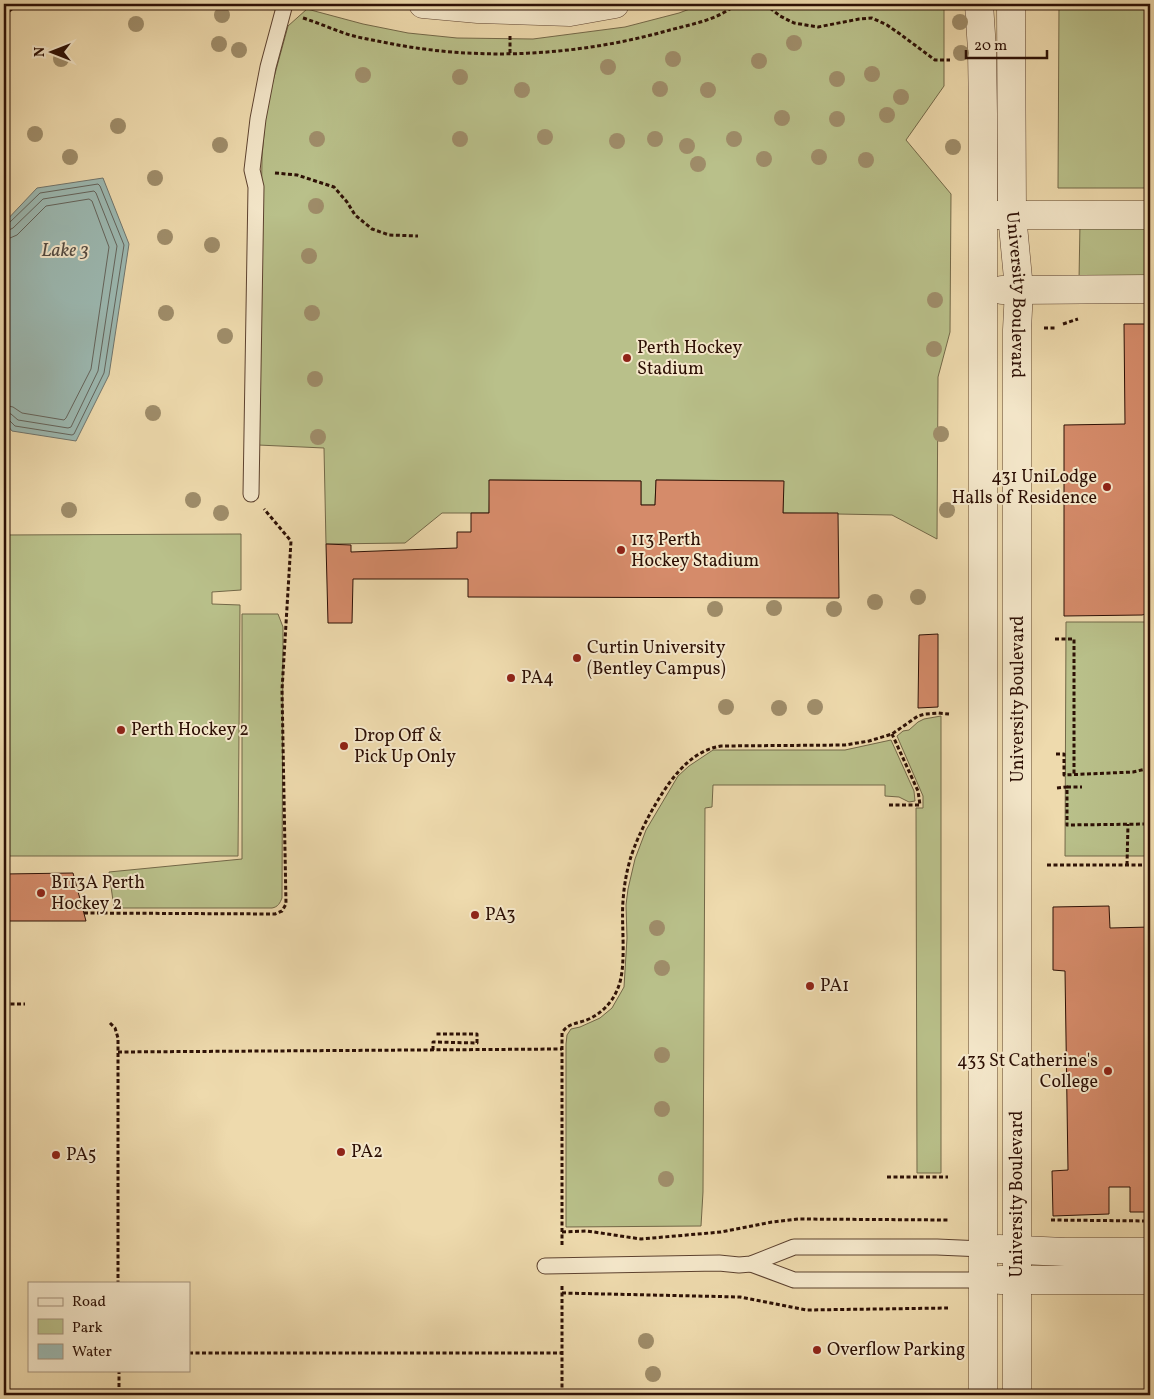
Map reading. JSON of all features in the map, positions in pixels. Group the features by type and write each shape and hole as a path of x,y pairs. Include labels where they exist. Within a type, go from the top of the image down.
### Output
{"street":[{"path":"423,4 570,12 615,4"},
{"name":"University Boulevard","path":"980,4 983,216 984,1395"},
{"name":"University Boulevard","path":"1011,4 1012,214 1019,289 1017,1395"},
{"path":"983,216 1012,214 1150,215"},
{"path":"983,290 1150,289"},
{"path":"983,1249 1065,1252 1150,1252"},
{"path":"983,1280 1150,1280"}],"lane":[{"path":"251,494 256,187 252,170 258,119 268,67 286,4"},
{"path":"750,1264 794,1247 937,1247 983,1249"},
{"path":"545,1266 719,1263 750,1264 794,1280 983,1280"}],"path":[{"path":"4,15 18,4"},
{"path":"765,4 780,16 794,23 818,27 872,18 887,25 935,60 950,60"},
{"path":"252,170 297,175 334,187 355,215 372,230 389,235 418,236"},
{"path":"84,913 275,914 282,912 286,904 282,690 291,540 251,494"},
{"path":"1055,639 1074,639 1074,774"},
{"path":"562,1395 562,1033 571,1024 590,1019 601,1012 618,988 622,971 626,874 630,858 658,802 686,763 713,747 845,745 869,741 892,734 918,716 938,713 949,714"},
{"path":"889,805 920,805 918,791 892,734"},
{"path":"1056,754 1064,754 1064,775 1132,772 1150,768"},
{"path":"1067,787 1067,825 1150,824"},
{"path":"1057,788 1082,787"},
{"path":"1127,865 1128,824"},
{"path":"1047,865 1150,865"},
{"path":"4,1004 25,1004"},
{"path":"110,1023 118,1038 118,1282"},
{"path":"433,1050 433,1042 477,1043 477,1034 435,1034"},
{"path":"118,1052 562,1049"},
{"path":"887,1177 948,1178"},
{"path":"562,1232 588,1231 641,1239 720,1232 798,1219 948,1220"},
{"path":"1052,1220 1150,1222"},
{"path":"562,1293 740,1297 806,1310 948,1308"},
{"path":"190,1353 562,1353"},
{"path":"119,1372 119,1395"}],"green space":[{"path":"703,4 944,4 944,86 906,140 951,194 950,332 938,377 937,539 892,515 783,513 783,481 656,480 655,505 641,505 641,481 490,480 489,513 442,513 405,543 326,544 324,448 258,445 262,157 270,92 288,26 307,9 363,24 408,33 457,38 533,39 625,27 679,13"},
{"path":"1059,4 1150,4 1150,188 1058,188"},
{"path":"1150,222 1150,280 1079,281 1080,223"},
{"name":"Perth Hockey 2","path":"241,534 241,590 212,592 212,604 240,605 238,856 4,856 4,535"},
{"path":"242,614 278,614 283,627 282,898 280,903 272,908 114,908 109,872 242,859"},
{"path":"1066,622 1150,622 1150,856 1065,856"},
{"path":"941,716 941,1173 917,1173 916,808 923,808 923,796 897,736 924,719"},
{"path":"891,740 914,791 915,801 909,802 899,797 885,796 885,785 713,785 712,807 705,808 703,1192 701,1226 566,1227 567,1035 571,1029 600,1018 612,1008 624,987 627,938 626,905 635,859 646,830 678,776 713,750 845,750"}],"water":[{"name":"Lake 3","path":"103,178 129,244 109,375 76,441 12,431 4,421 4,223 37,188"}],"building":[{"name":"431 UniLodge Halls of Residence","path":"1124,324 1150,324 1150,613 1142,615 1064,616 1064,425 1125,424"},
{"name":"113 Perth Hockey Stadium","path":"489,480 641,481 641,505 655,505 656,480 784,481 783,513 838,513 839,598 468,597 468,579 353,579 352,623 328,623 326,544 351,545 351,552 457,548 457,532 471,532 471,513 489,513"},
{"path":"938,634 938,707 918,708 919,635"},
{"name":"B113A Perth Hockey 2","path":"73,873 86,921 4,921 4,874"},
{"name":"433 St Catherine's College","path":"1109,906 1110,928 1150,927 1150,1212 1130,1212 1130,1187 1109,1187 1109,1214 1053,1216 1052,1171 1068,1170 1065,971 1053,970 1053,907"}],"place":[{"name":"Perth Hockey Stadium","path":"627,358"},
{"name":"431 UniLodge Halls of Residence","path":"1107,487"},
{"name":"113 Perth Hockey Stadium","path":"621,550"},
{"name":"Curtin University (Bentley Campus)","path":"577,658"},
{"name":"PA4","path":"511,678"},
{"name":"Perth Hockey 2","path":"121,730"},
{"name":"Drop Off & Pick Up Only","path":"344,746"},
{"name":"B113A Perth Hockey 2","path":"41,893"},
{"name":"PA3","path":"475,915"},
{"name":"PA1","path":"810,986"},
{"name":"433 St Catherine's College","path":"1108,1071"},
{"name":"PA2","path":"341,1152"},
{"name":"PA5","path":"56,1155"},
{"name":"Overflow Parking","path":"817,1350"}]}
